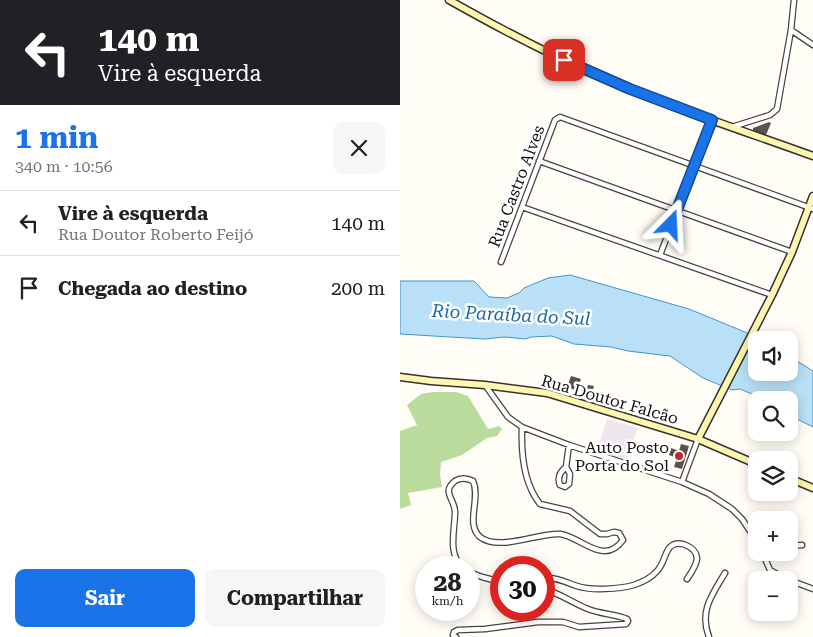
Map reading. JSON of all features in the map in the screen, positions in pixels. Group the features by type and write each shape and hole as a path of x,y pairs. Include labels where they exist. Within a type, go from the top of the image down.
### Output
{"main road":[{"path":"449,0 509,34 558,58 630,89 813,156"},
{"path":"698,440 772,295 811,208 813,196"},
{"name":"Rua Doutor Falcão","path":"400,377 528,389 562,396 698,440 748,461"},
{"path":"798,482 813,488"}],"street":[{"path":"732,127 770,115 777,109 791,30 794,0"},
{"path":"791,30 813,45"},
{"name":"Rua Castro Alves","path":"501,262 555,120 563,117 694,165"},
{"path":"660,255 712,120"},
{"path":"539,161 792,252"},
{"path":"694,165 811,208"},
{"path":"522,207 772,295"},
{"path":"485,385 508,417 522,427 569,445 682,482 709,494 732,509 748,528"},
{"path":"454,556 455,510 448,491 449,486 459,479 466,478 473,481 476,492 474,525 477,532 485,539 508,541 559,534 599,550 614,548 620,544 622,540 619,533 600,534 570,511 540,504 533,496 522,461 522,427"},
{"path":"682,482 698,440"},
{"path":"566,468 569,445"},
{"path":"555,578 584,588 612,588 635,585 657,571 670,548 680,543 694,550 697,556 697,562 687,579"},
{"path":"798,545 802,545"},
{"path":"709,637 705,625 706,609 725,573"},
{"path":"798,584 813,589"},
{"path":"456,637 453,635 458,630 485,629 538,622 562,622 579,627 626,624 628,621 622,617 589,610 555,594"}],"shaded area":[{"path":"607,419 638,428 626,460 597,450"}],"green space":[{"path":"456,392 468,396 488,429 499,426 502,429 497,436 487,438 462,455 441,462 440,475 442,487 408,493 411,505 400,509 400,431 417,425 407,405 421,394"}],"water":[{"name":"Rio Paraíba do Sul","path":"570,275 689,309 748,333 748,381 798,381 798,362 813,371 813,427 798,420 798,391 748,392 740,389 732,390 703,378 670,356 611,347 574,344 552,336 526,339 504,337 484,339 400,334 400,281 474,281 489,297 507,298 519,293 524,288 548,278"}],"building":[{"path":"771,123 766,135 753,131 753,128"},
{"path":"571,376 581,379 575,390 567,387"},
{"path":"588,385 594,386 590,399 584,398"},
{"name":"Auto Posto Porta do Sol","path":"681,444 689,446 682,469 674,467 677,458 669,455 671,448 679,451"}],"place":[{"name":"Auto Posto Porta do Sol","path":"679,456"}],"route":[{"path":"564,60 630,89 712,120 671,225"}]}
